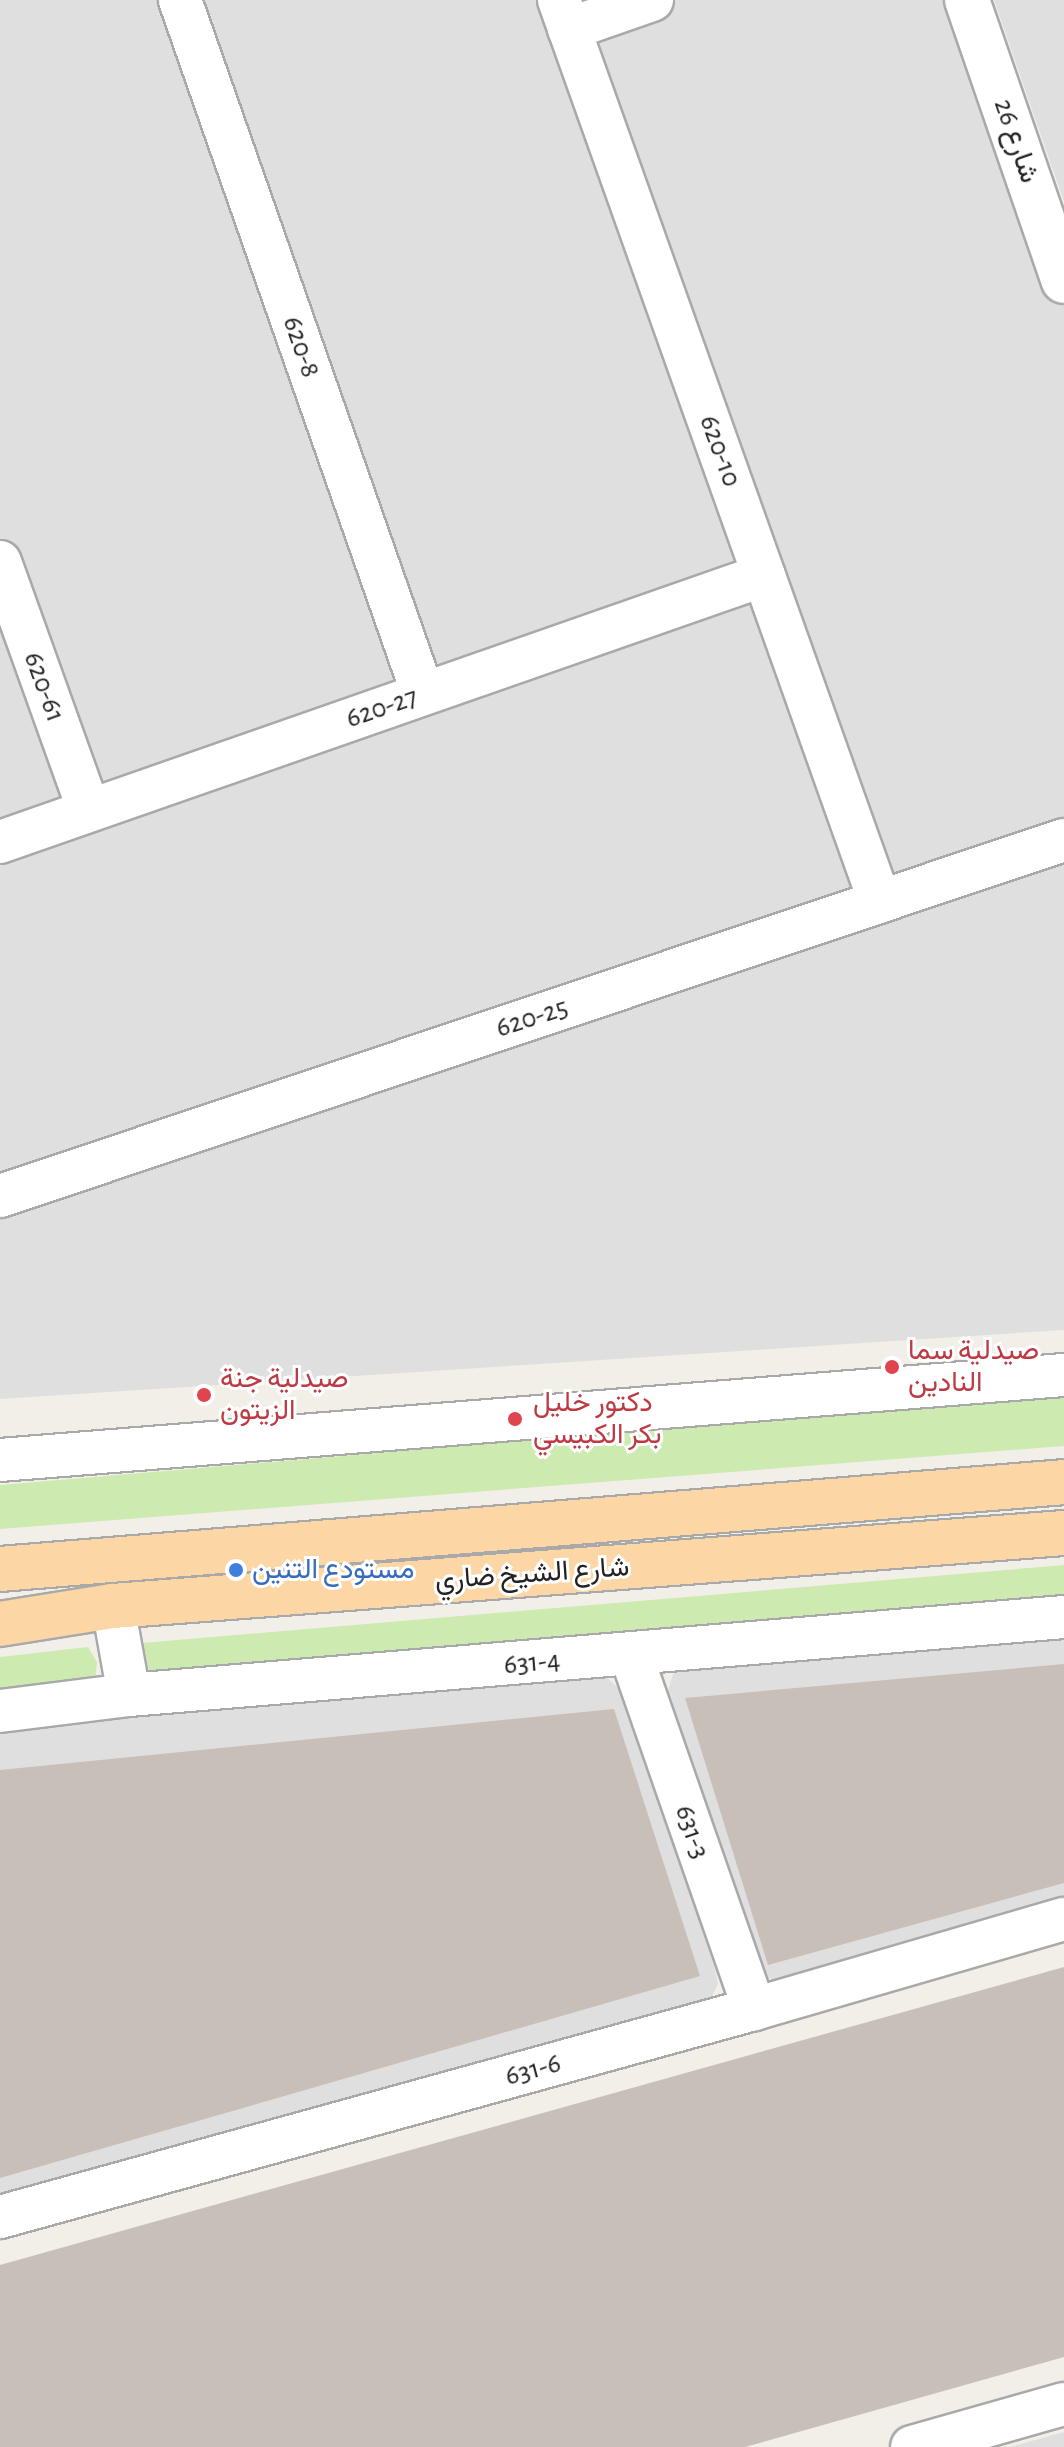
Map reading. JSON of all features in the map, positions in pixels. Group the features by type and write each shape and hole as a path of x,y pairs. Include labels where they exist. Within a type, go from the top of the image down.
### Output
{"main road":[{"name":"شارع الشيخ ضاري","path":"0,1569 1064,1482"},
{"name":"شارع الشيخ ضاري","path":"0,1624 113,1606 1064,1533"}],"street":[{"name":"620-8","path":"180,0 423,694"},
{"path":"564,14 652,0"},
{"name":"شارع 26","path":"967,0 1064,281"},
{"name":"620-10","path":"564,14 880,902"},
{"name":"620-61","path":"0,562 89,811"},
{"name":"620-27","path":"0,842 764,575"},
{"name":"620-25","path":"0,1196 1064,840"},
{"path":"0,1460 1064,1375"},
{"path":"113,1606 129,1695"},
{"name":"631-4","path":"0,1711 129,1695 1064,1617"},
{"name":"631-3","path":"631,1655 754,2009"},
{"name":"631-6","path":"0,2217 754,2009 1064,1919"},
{"path":"912,2447 1064,2404"}],"shaded area":[{"path":"0,0 967,0 1064,281 1064,1330 0,1399"},
{"path":"994,0 1064,0 1064,202"},
{"path":"1064,1631 1064,1899 773,1980 758,1972 668,1691 673,1674 694,1662"},
{"path":"600,1671 628,1697 715,1970 718,1984 711,1998 0,2198 0,1726"},
{"path":"1064,2432 1064,2447 1010,2447"}],"green space":[{"path":"1064,1395 1064,1446 0,1529 0,1485"},
{"path":"1064,1565 1064,1594 151,1674 142,1654 142,1643"},
{"path":"88,1647 97,1662 95,1681 0,1694 0,1657"}],"building":[{"path":"1064,1664 1064,1883 768,1965 685,1698"},
{"path":"614,1709 700,1976 0,2178 0,1770"},
{"path":"1064,1967 1064,2357 745,2447 0,2447 0,2265"}],"place":[{"name":"صيدلية سما النادين","path":"892,1367"},
{"name":"صيدلية جنة الزيتون","path":"204,1395"},
{"name":"دكتور خليل بكر الكبيسي","path":"515,1419"},
{"name":"مستودع التنين","path":"236,1570"}]}
